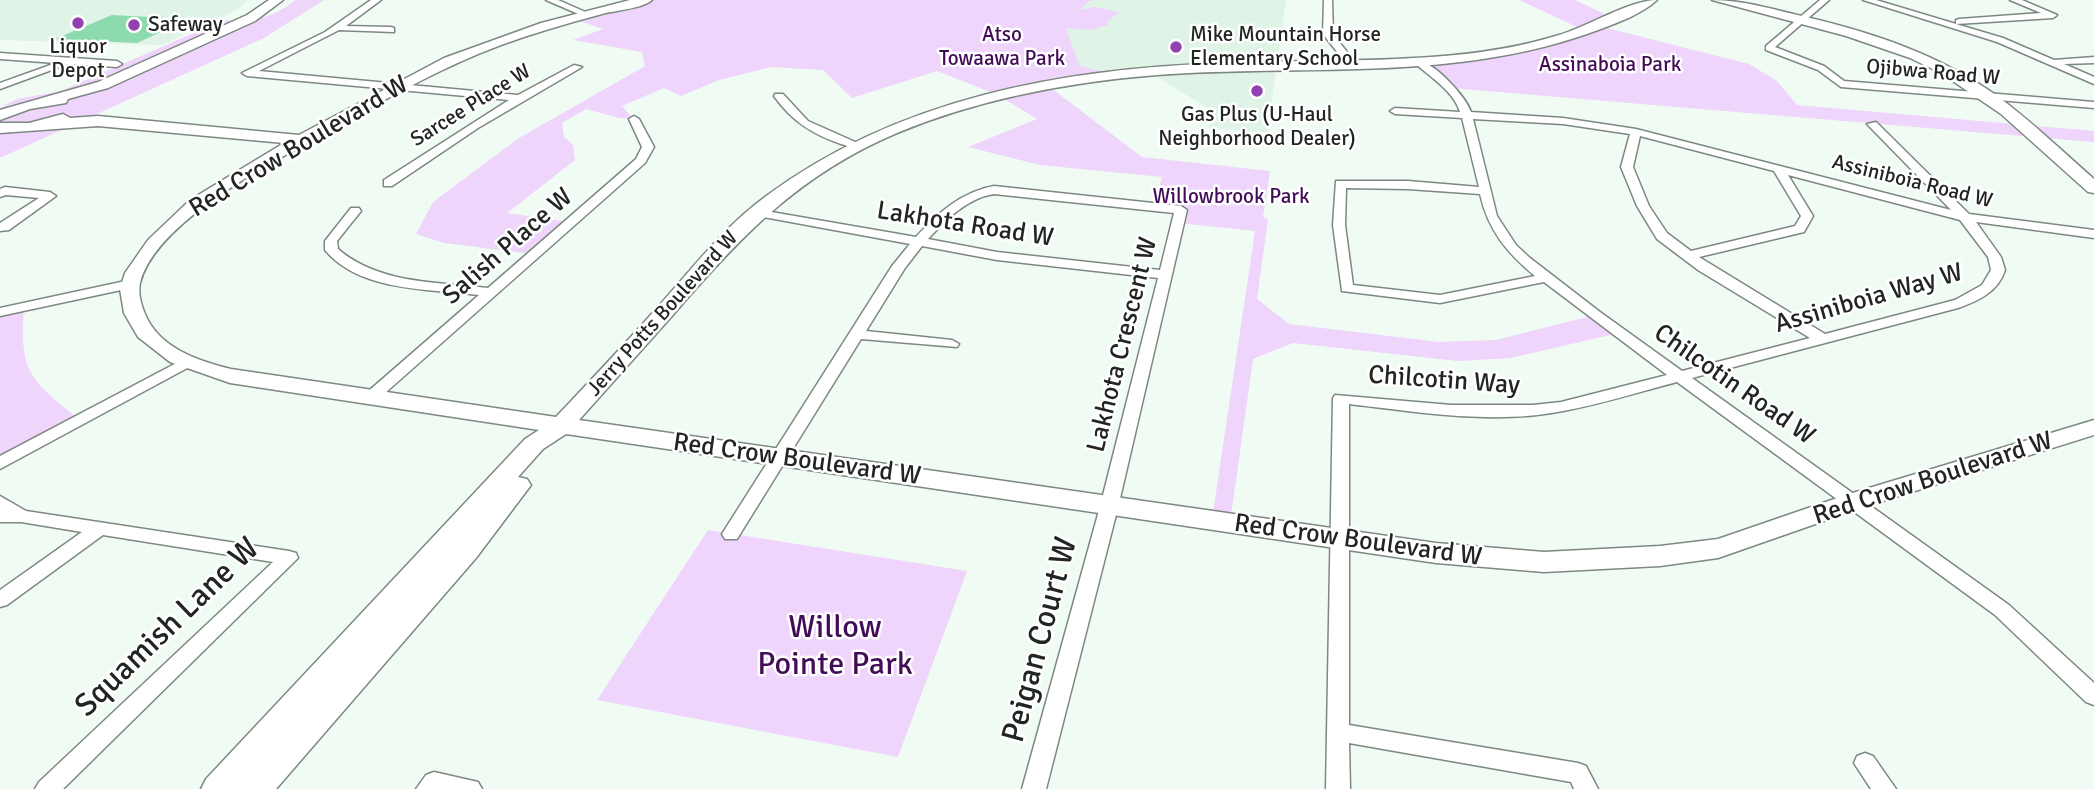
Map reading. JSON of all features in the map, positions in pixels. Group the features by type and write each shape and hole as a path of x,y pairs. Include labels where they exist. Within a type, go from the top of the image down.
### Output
{"street":[{"path":"0,115 103,85 251,18 277,0"},
{"path":"377,0 340,27 247,73 519,98"},
{"path":"550,0 586,14"},
{"name":"Red Crow Boulevard W","path":"646,0 586,14 450,61 301,140 187,211 154,243 130,284 133,312 141,327 151,340 186,363 230,376 1108,507 1490,560 1598,561 1718,548 1855,501 2094,427"},
{"path":"1328,0 1328,34 1352,65"},
{"name":"Jerry Potts Boulevard W","path":"218,789 534,444 561,426 666,310 698,269 758,212 808,174 856,145 932,113 961,104 1070,80 1174,69 1420,63 1485,56 1552,44 1618,19 1651,0"},
{"path":"1718,0 1802,19 1903,51 1949,72 1990,98 2094,188"},
{"name":"Ojibwa Road W","path":"1825,0 1769,48 1821,68 1842,84 2094,105"},
{"name":"Ojibwa Road W","path":"1867,0 1950,23 2055,62 2094,81"},
{"path":"1950,23 2053,15 2014,0"},
{"path":"0,136 44,125 79,110 96,96 250,27 294,1"},
{"path":"340,27 391,30"},
{"path":"0,56 117,64"},
{"path":"2055,62 2094,60"},
{"path":"0,84 69,61"},
{"name":"Chilcotin Road W","path":"1420,63 1458,96 1468,116 1491,216 1506,239 1544,278 2002,610 2094,696"},
{"name":"Sarcee Place W","path":"388,183 519,98 577,67"},
{"path":"779,96 794,117 807,127 856,145"},
{"path":"46,101 76,102 81,106 79,110"},
{"path":"0,106 27,105"},
{"path":"79,110 98,121"},
{"name":"Assiniboia Road W","path":"1395,111 1563,121 1636,132 1721,149 1778,168 1965,217 2094,234"},
{"name":"Salish Place W","path":"370,398 641,161 648,147 634,119"},
{"path":"0,128 98,121 301,140"},
{"path":"1872,124 1965,217"},
{"path":"1636,132 1628,158 1630,176 1654,227 1672,246 1687,256 1821,338"},
{"path":"1687,256 1800,229 1807,216 1778,168"},
{"path":"1484,191 1408,185 1340,184 1339,225 1347,288 1440,299 1544,278"},
{"name":"Lakhota Crescent W","path":"731,534 899,266 920,242 968,197 985,190 1181,209 1108,507"},
{"path":"0,193 5,191 50,196 5,227 0,227"},
{"path":"355,211 331,240 331,250 351,267 387,278 490,292"},
{"name":"Lakhota Road W","path":"758,212 998,256 1165,275"},
{"name":"Assiniboia Way W","path":"1680,378 1821,338 1953,305 1986,290 1998,272 1998,262 1993,249 1965,217"},
{"path":"0,312 130,284"},
{"path":"857,334 952,344"},
{"path":"0,463 186,363"},
{"name":"Chilcotin Way","path":"1340,538 1341,398 1444,411 1522,412 1561,407 1680,378"},
{"name":"Jerry Potts Boulevard W","path":"255,789 466,551 504,500 554,444 561,426"},
{"name":"Squamish Lane W","path":"0,502 21,516"},
{"name":"Peigan Court W","path":"1034,789 1108,507"},
{"name":"Squamish Lane W","path":"0,516 21,516 289,558 47,789"},
{"path":"0,600 99,529"},
{"path":"1338,789 1340,538"},
{"path":"1338,732 1578,773 1586,789"},
{"path":"1866,764 1884,789"},
{"path":"428,789 434,782 470,789"}],"shaded area":[{"path":"0,0 248,0 238,9 162,45 0,40"},
{"name":"Mike Mountain Horse Elementary School","path":"1286,0 1267,133 1209,128 1212,111 1148,71 1115,74 1080,66 1066,28 1087,2"}],"green space":[{"path":"295,0 324,0 264,38 0,158 0,108 17,99 61,91 223,20 261,18"},
{"path":"646,0 1095,0 1087,2 1081,10 1094,7 1120,12 1106,22 1110,24 1091,30 1066,28 1080,66 1115,74 1047,85 1142,157 1270,171 1263,217 1268,219 1257,299 1289,324 1439,342 1496,340 1595,315 1619,333 1511,358 1458,361 1293,343 1253,359 1230,523 1212,520 1255,231 1178,223 1181,210 1153,207 1162,177 1040,165 968,147 1037,119 998,95 937,71 852,98 823,70 771,67 719,80 681,96 664,88 622,106 634,119 586,109 562,123 564,137 573,145 575,160 507,213 570,222 533,254 444,243 416,234 433,202 519,138 645,66 642,52 573,40 603,29 571,18"},
{"name":"Assinaboia Park","path":"1519,0 1575,0 1619,21 1603,27 1749,64 1777,81 1797,105 2094,131 2094,142 1450,88 1420,63 1544,46 1590,33"},
{"path":"24,307 24,347 31,373 49,395 80,420 0,463 0,312"},
{"name":"Willow Pointe Park","path":"708,530 967,571 898,757 597,700"}],"building":[{"name":"Safeway","path":"112,15 189,19 137,43 55,39"}],"place":[{"name":"Liquor Depot","path":"78,23"},
{"name":"Safeway","path":"134,25"},
{"name":"Mike Mountain Horse Elementary School","path":"1176,47"},
{"name":"Gas Plus (U-Haul Neighborhood Dealer)","path":"1257,91"}],"park label":[{"name":"Atso Towaawa Park","path":"1002,47"},
{"name":"Willowbrook Park","path":"1231,197"}]}
